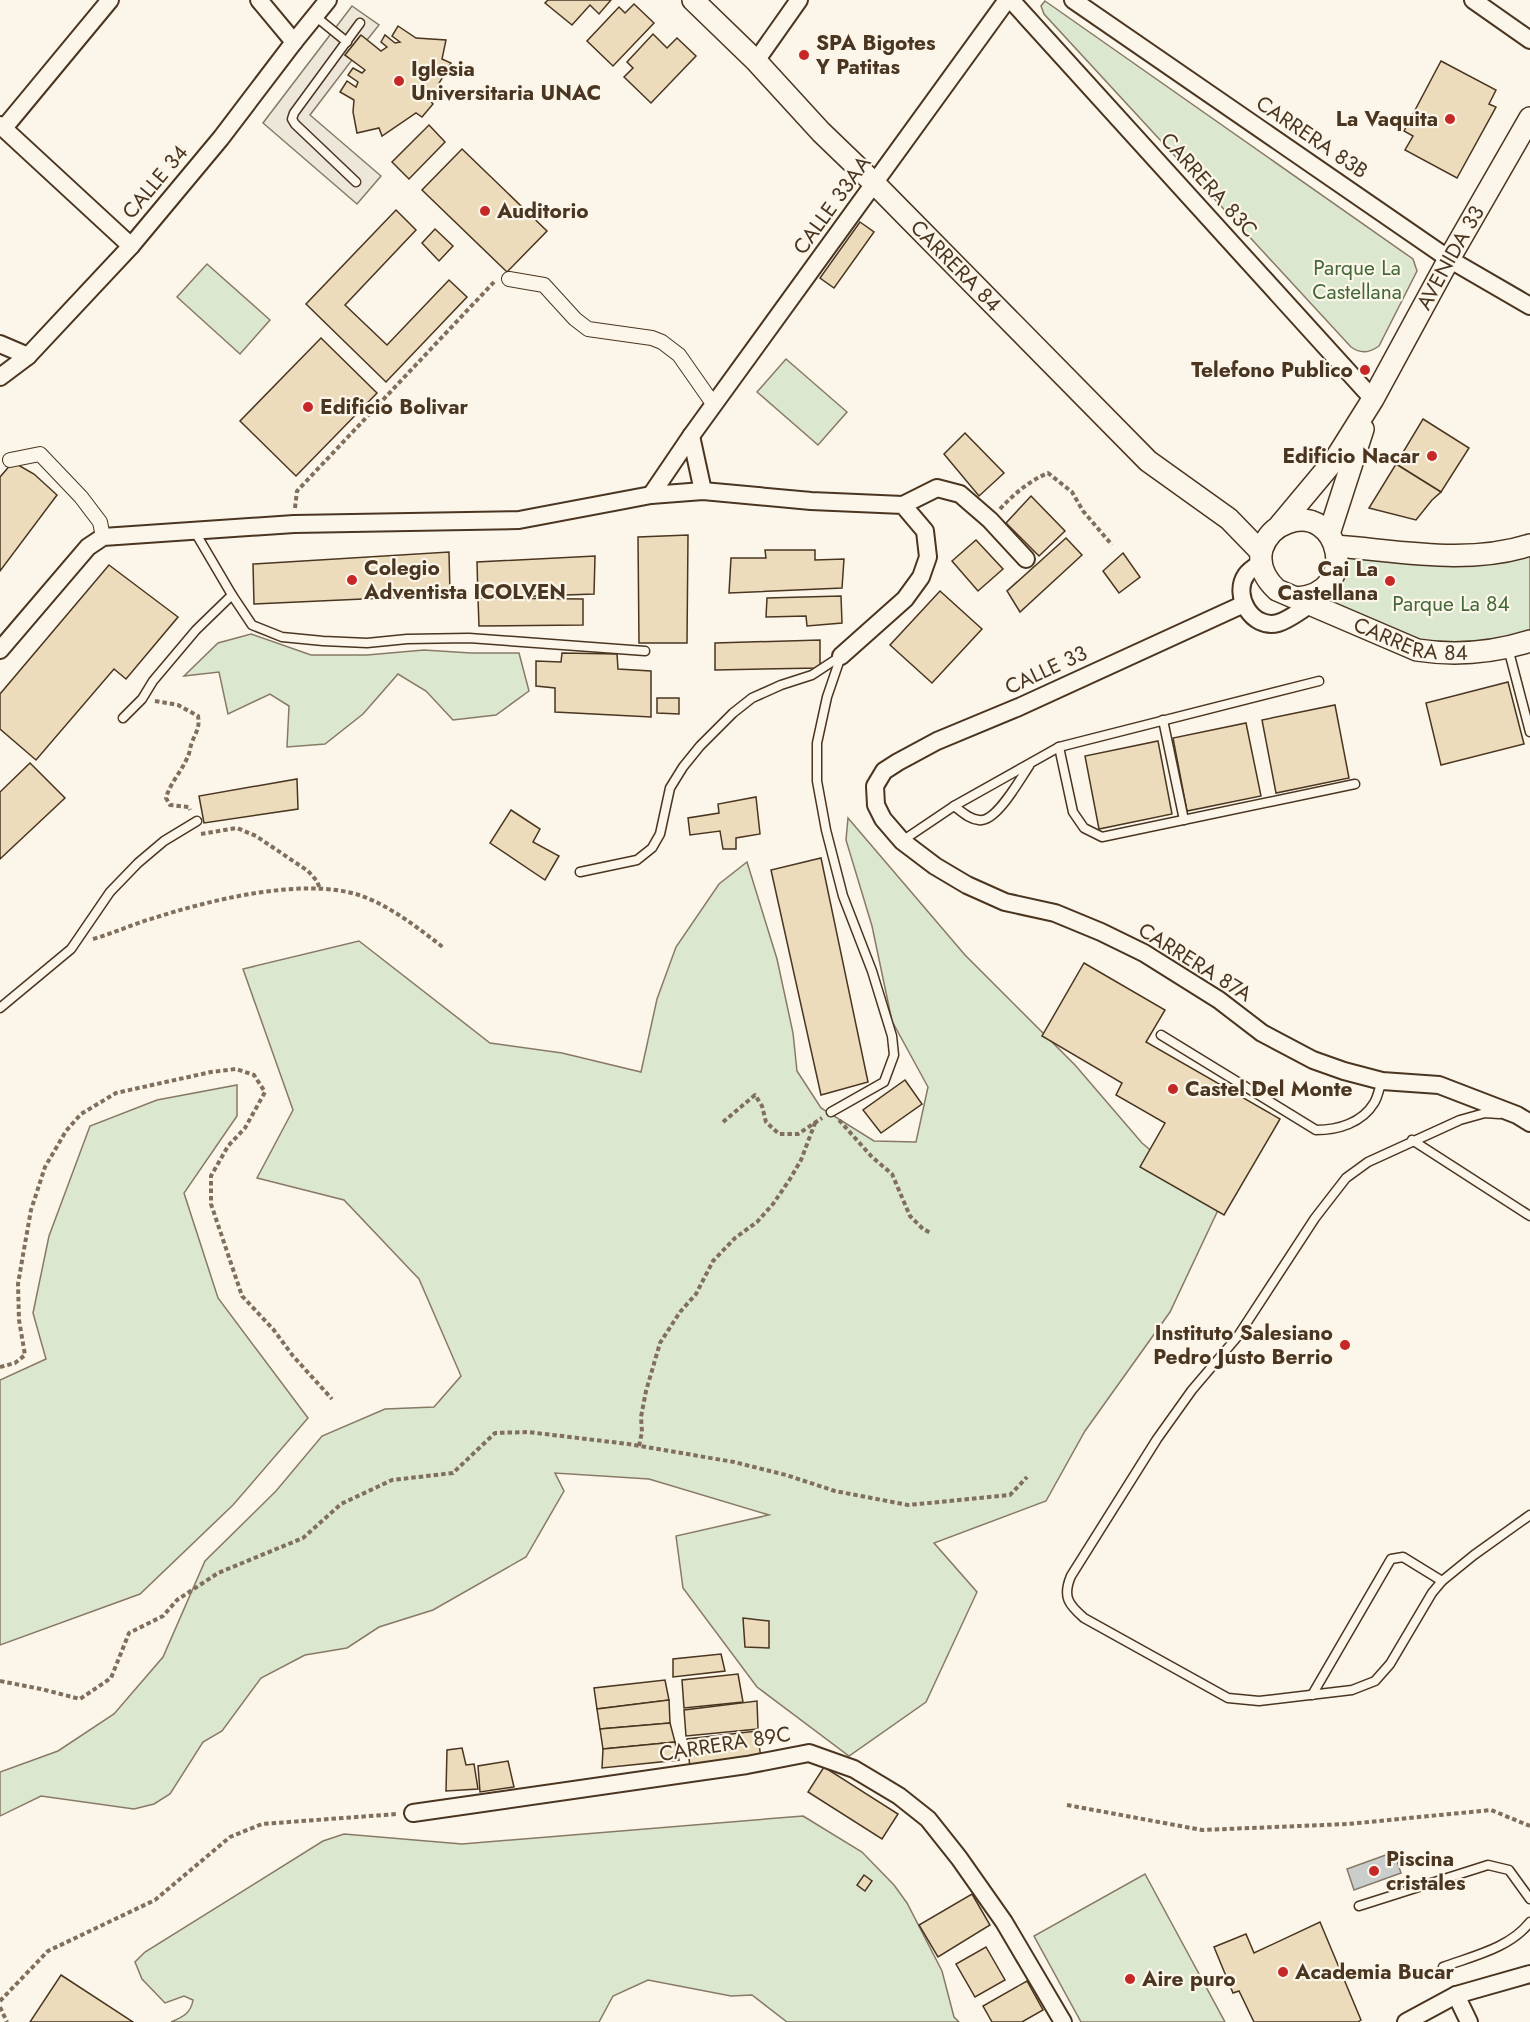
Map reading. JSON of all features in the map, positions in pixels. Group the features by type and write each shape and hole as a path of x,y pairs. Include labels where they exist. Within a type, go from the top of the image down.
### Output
{"street":[{"path":"111,0 2,127 131,246"},
{"path":"259,0 294,42"},
{"name":"CALLE 34","path":"0,377 28,356 131,246 221,138 328,0"},
{"name":"CARRERA 84","path":"693,0 756,61 821,132 1148,461 1229,519 1268,543"},
{"path":"756,61 799,0"},
{"name":"CALLE 33AA","path":"651,495 691,436 1009,0"},
{"name":"CARRERA 83C","path":"1009,0 1373,399"},
{"name":"CARRERA 83B","path":"1073,0 1449,259 1530,306"},
{"path":"1473,0 1530,40"},
{"name":"AVENIDA 33","path":"1268,543 1336,458 1373,399 1449,259 1530,118"},
{"path":"508,279 544,285 575,319 588,329 652,338 662,342 679,356 714,405"},
{"path":"0,344 28,356"},
{"name":"AVENIDA 33","path":"1332,540 1373,399"},
{"path":"691,436 703,491"},
{"path":"5,462 40,454 81,497 100,522 103,537"},
{"path":"0,650 88,547 103,537 123,534 158,535 294,524 519,520 651,495 703,491 811,501 903,505 937,488 960,494 990,520 1026,559"},
{"path":"841,656 905,599 921,578 928,557 925,531 903,505"},
{"path":"1332,540 1337,566 1330,582 1278,623 1269,623 1253,617 1244,604 1241,591 1243,582 1268,543 1290,521 1312,522 1332,540 1459,555 1506,552 1530,544"},
{"path":"1268,543 1263,573 1269,583 1277,590 1304,601"},
{"name":"CARRERA 84","path":"1304,601 1417,650 1439,654 1472,654 1508,648 1530,641"},
{"name":"CALLE 33","path":"875,786 884,771 937,741 1019,707 1244,604"},
{"name":"CARRERA 87A","path":"875,786 876,805 883,819 902,841 967,885 1005,902 1055,913 1144,953 1219,1000 1262,1033 1313,1060 1382,1081 1439,1085 1523,1119"},
{"name":"CARRERA 89C","path":"413,1813 747,1765 809,1753 854,1769 899,1796 928,1819 1004,1922 1063,2022"},
{"path":"1406,2022 1456,1995 1530,1974"},
{"path":"1456,1995 1469,2022"}],"lane":[{"path":"315,16 347,42"},
{"path":"356,182 292,119 294,113 360,23"},
{"path":"195,532 232,596 252,625 282,637 367,643 407,639 468,638 645,651"},
{"path":"123,718 142,699 153,681 196,630 232,596"},
{"path":"1508,648 1530,732"},
{"path":"580,873 637,860 652,848 660,834 670,788 700,746 733,713 752,699 781,685 812,675 841,656"},
{"path":"831,1112 884,1082 894,1055 892,1036 872,971 843,896 817,781 817,743 827,697 841,656"},
{"path":"902,841 954,806 1059,747 1319,681"},
{"path":"1163,720 1184,820"},
{"path":"1059,747 1073,812 1084,828 1102,837 1355,784"},
{"path":"954,806 969,818 981,821 991,817 1031,763"},
{"path":"0,1008 74,944 110,892 138,863 164,841 197,821"},
{"path":"1161,1035 1316,1130 1344,1127 1360,1118 1374,1103 1382,1081"},
{"path":"1523,1119 1485,1113 1460,1120 1368,1162 1346,1178 1315,1218 1238,1336 1192,1390 1157,1439 1067,1585 1067,1597 1071,1607 1084,1618 1228,1698 1259,1701 1352,1690 1375,1681 1390,1664 1432,1593 1442,1581 1530,1515"},
{"path":"1412,1140 1530,1216"},
{"path":"1312,1695 1391,1559 1403,1557 1442,1581"},
{"path":"1359,1906 1488,1865 1509,1870 1530,1899"},
{"path":"1443,1967 1495,1947 1520,1934 1530,1922"}],"path":[{"path":"294,524 297,491 496,279 508,279"},
{"path":"990,520 1014,494 1036,477 1048,473 1072,492 1083,511 1112,545"},
{"path":"142,699 178,705 198,716 200,725 197,734 166,798 170,804 189,807 197,821"},
{"path":"177,832 191,836 237,828 256,837 308,870 320,889"},
{"path":"74,944 185,909 291,888 333,889 361,896 400,915 444,948"},
{"path":"0,1367 15,1363 25,1354 19,1320 18,1284 22,1255 31,1210 45,1167 66,1131 81,1114 116,1093 182,1077 236,1069 254,1075 265,1092 245,1128 228,1146 211,1176 211,1204 242,1296 332,1399"},
{"path":"723,1122 754,1095 762,1106 766,1122 779,1134 798,1134 831,1112 872,1157 892,1174 910,1216 923,1229 931,1233"},
{"path":"639,1446 646,1390 660,1343 680,1312 696,1294 713,1261 735,1238 757,1222 773,1204 801,1160 814,1124"},
{"path":"0,1681 80,1699 111,1678 129,1634 163,1616 177,1600 218,1573 303,1538 341,1504 392,1480 453,1473 495,1433 528,1432 639,1446 734,1462 786,1475 835,1491 908,1505 1010,1495 1027,1477"},
{"path":"1067,1804 1202,1830 1348,1824 1491,1810 1530,1826"},
{"path":"0,2001 48,1951 155,1900 230,1837 262,1824 413,1813"},
{"path":"0,2007 7,2022"}],"green space":[{"name":"Parque La Castellana","path":"1045,1 1413,259 1417,271 1379,346 1365,352 1351,347 1044,14 1041,6"},
{"path":"207,264 270,320 240,354 177,297"},
{"path":"786,359 847,412 818,445 757,392"},
{"name":"Parque La 84","path":"1530,545 1530,641 1447,654 1314,594 1336,546"},
{"path":"251,634 311,655 367,655 424,650 519,653 529,691 496,715 453,720 426,691 398,674 363,714 325,744 287,747 289,706 270,694 228,714 219,672 184,676 218,643"},
{"path":"848,818 965,955 1075,1065 1142,1143 1219,1208 1170,1312 1085,1431 1046,1501 934,1543 977,1592 926,1702 849,1756 757,1687 683,1588 676,1536 769,1515 649,1479 555,1473 564,1491 526,1557 433,1610 379,1627 347,1648 305,1655 261,1678 222,1731 203,1742 170,1794 154,1804 134,1809 41,1796 0,1816 0,1772 58,1751 114,1714 163,1657 205,1561 276,1491 322,1436 385,1409 434,1407 461,1376 419,1279 344,1200 257,1178 293,1110 243,969 359,941 490,1043 562,1053 641,1072 657,999 676,947 719,884 747,862 777,959 793,1033 797,1071 821,1108 874,1141 916,1142 928,1087 892,1021 872,926 846,840"},
{"path":"237,1085 237,1116 184,1193 218,1298 308,1418 233,1505 140,1594 0,1645 0,1380 46,1359 33,1313 49,1236 90,1126 157,1100"},
{"path":"803,1816 862,1852 894,1885 907,1903 942,1971 954,2017 959,2022 787,2022 752,1995 731,1996 648,1980 613,1996 599,2022 171,2022 186,2014 193,2000 184,1996 165,2003 142,1979 135,1962 145,1952 323,1841 344,1834 462,1844"},
{"name":"Aire puro","path":"1145,1874 1225,2022 1081,2022 1034,1936"}],"shaded area":[{"path":"352,6 379,25 367,40 360,36 345,55 352,60 310,115 381,176 357,204 263,123"},
{"name":"Piscina cristales","path":"1394,1852 1401,1873 1354,1890 1347,1869"}],"building":[{"path":"548,0 611,0 599,14 590,5 572,25 545,3"},
{"path":"634,4 654,23 613,66 587,41 619,7 625,13"},
{"name":"Iglesia Universitaria UNAC","path":"398,26 416,38 446,40 442,59 451,63 438,85 441,87 429,99 433,104 422,117 416,113 382,136 379,128 357,133 353,112 354,100 340,92 347,81 356,87 358,82 348,75 353,68 362,73 365,70 345,55 361,35 381,51 387,47 381,42 385,35 395,43 400,42 392,36"},
{"path":"653,34 667,48 677,38 696,56 651,103 624,77 633,68 627,62"},
{"name":"La Vaquita","path":"1441,61 1496,90 1489,104 1496,107 1457,178 1405,150 1413,136 1404,131"},
{"path":"429,125 445,142 409,179 392,162"},
{"name":"Auditorio","path":"462,149 547,231 507,272 422,190"},
{"path":"396,210 416,230 345,305 387,345 449,280 467,297 386,382 306,304"},
{"path":"860,222 874,232 834,288 820,278"},
{"path":"435,229 453,246 439,261 422,243"},
{"name":"Edificio Bolivar","path":"321,338 377,393 296,476 240,421"},
{"name":"Edificio Nacar","path":"1423,419 1469,448 1441,492 1396,464"},
{"path":"965,433 1004,473 979,496 944,454"},
{"path":"13,462 34,474 57,495 0,571 0,477"},
{"path":"1396,464 1441,492 1416,520 1369,508"},
{"path":"1031,496 1065,531 1039,556 1006,523"},
{"path":"688,535 687,643 639,643 638,537"},
{"path":"1066,538 1082,555 1020,612 1007,591"},
{"path":"976,540 1003,569 978,591 952,561"},
{"path":"765,550 815,550 815,560 844,559 842,588 729,593 731,558 766,558"},
{"name":"Colegio Adventista ICOLVEN","path":"449,552 450,595 254,604 253,564"},
{"path":"1123,553 1140,577 1119,593 1103,571"},
{"path":"595,556 594,594 478,598 477,562"},
{"path":"109,565 178,617 126,679 114,669 36,760 0,729 0,694"},
{"path":"940,591 982,629 932,683 890,645"},
{"path":"841,596 842,623 807,626 806,616 766,617 767,598"},
{"path":"478,598 583,599 583,625 479,626"},
{"path":"820,640 820,668 715,670 715,643"},
{"path":"562,653 617,654 618,669 651,671 651,717 555,712 555,688 536,686 536,661 561,662"},
{"path":"1508,682 1524,744 1441,765 1426,703"},
{"path":"657,698 679,698 679,714 657,713"},
{"path":"1335,705 1349,778 1276,793 1262,720"},
{"path":"1246,723 1261,796 1187,811 1173,738"},
{"path":"1158,741 1172,814 1099,829 1085,756"},
{"path":"30,763 65,798 0,859 0,792"},
{"path":"297,779 298,809 204,823 199,796"},
{"path":"756,797 760,834 736,838 736,849 723,849 720,831 690,835 688,818 719,813 718,804"},
{"path":"511,810 540,829 533,842 559,856 545,880 490,843"},
{"path":"821,858 868,1082 821,1095 771,870"},
{"name":"Castel Del Monte","path":"1084,963 1165,1010 1146,1042 1280,1119 1224,1215 1140,1167 1165,1123 1116,1095 1122,1083 1042,1036"},
{"path":"905,1080 922,1104 881,1133 863,1110"},
{"path":"743,1618 769,1621 769,1648 745,1647"},
{"path":"721,1654 725,1671 673,1677 673,1659"},
{"path":"738,1674 743,1702 684,1708 682,1680"},
{"path":"665,1680 669,1700 597,1709 594,1688"},
{"path":"669,1700 670,1723 600,1729 597,1709"},
{"path":"757,1701 758,1729 686,1736 684,1710"},
{"path":"670,1723 675,1742 603,1749 600,1729"},
{"path":"757,1731 761,1758 690,1768 687,1739"},
{"path":"675,1742 679,1760 602,1768 603,1749"},
{"path":"462,1748 466,1765 474,1764 478,1789 446,1791 447,1750"},
{"path":"508,1761 514,1787 480,1792 478,1766"},
{"path":"824,1767 898,1814 882,1839 808,1792"},
{"path":"864,1875 872,1881 865,1891 857,1885"},
{"path":"972,1894 990,1925 938,1957 919,1925"},
{"name":"Academia Bucar","path":"1320,1922 1361,2020 1358,2022 1254,2022 1239,1991 1233,1993 1214,1947 1246,1934 1254,1953"},
{"path":"986,1947 1005,1980 975,1997 956,1964"},
{"path":"61,1975 133,2022 30,2022"},
{"path":"1027,1981 1043,2010 1022,2022 992,2022 983,2006"}],"place":[{"name":"SPA Bigotes Y Patitas","path":"804,55"},
{"name":"Iglesia Universitaria UNAC","path":"399,81"},
{"name":"La Vaquita","path":"1450,119"},
{"name":"Auditorio","path":"485,211"},
{"name":"Telefono Publico","path":"1365,370"},
{"name":"Edificio Bolivar","path":"308,407"},
{"name":"Edificio Nacar","path":"1432,456"},
{"name":"Colegio Adventista ICOLVEN","path":"352,580"},
{"name":"Cai La Castellana","path":"1390,581"},
{"name":"Castel Del Monte","path":"1173,1089"},
{"name":"Instituto Salesiano Pedro Justo Berrio","path":"1345,1345"},
{"name":"Piscina cristales","path":"1374,1871"},
{"name":"Academia Bucar","path":"1283,1972"},
{"name":"Aire puro","path":"1130,1979"}]}
